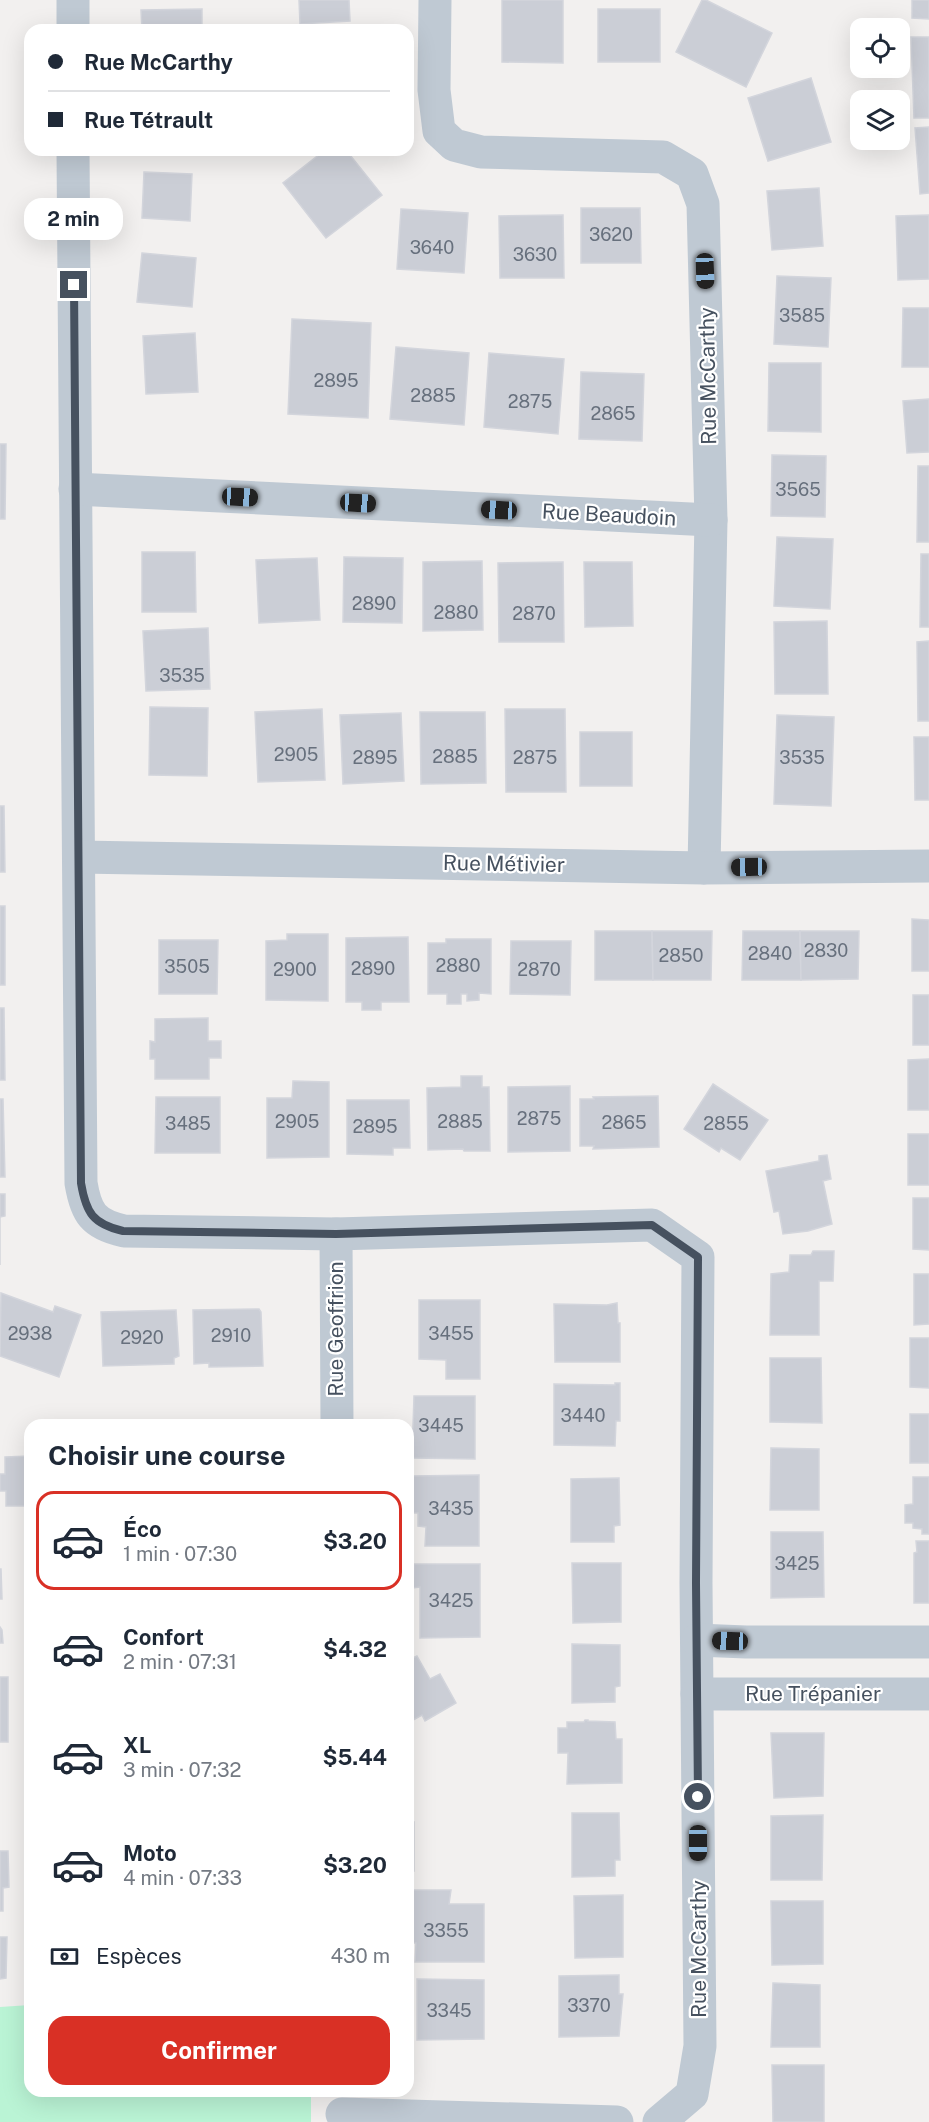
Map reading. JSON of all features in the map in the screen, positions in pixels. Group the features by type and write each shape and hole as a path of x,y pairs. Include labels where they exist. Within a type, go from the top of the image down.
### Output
{"street":[{"path":"73,0 73,24"},
{"name":"Rue McCarthy","path":"435,0 434,90 439,131 454,145 481,152 663,157 692,174 703,204 711,520 704,868"},
{"path":"74,156 81,1183 84,1203 94,1218 108,1227 123,1231 336,1234"},
{"name":"Rue Beaudoin","path":"75,489 711,520"},
{"name":"Rue Métivier","path":"79,857 704,868 929,866"},
{"name":"Rue McCarthy","path":"336,1234 652,1225 698,1257 696,1572 700,2046 692,2094 659,2122"},
{"name":"Rue Geoffrion","path":"336,1234 337,1419"},
{"path":"698,1640 929,1642"},
{"name":"Rue Trépanier","path":"697,1694 929,1694"},
{"path":"341,2109 618,2122"}],"green space":[{"path":"24,2005 24,2097 311,2097 311,2122 0,2122 0,2007"}],"building":[{"path":"299,0 349,0 350,21 300,24"},
{"path":"502,0 563,0 563,63 502,62"},
{"path":"702,0 772,33 746,87 676,52"},
{"path":"912,0 929,0 929,19 912,18"},
{"path":"202,9 202,24 142,24 141,10"},
{"path":"598,9 660,9 660,62 598,62"},
{"path":"911,37 929,37 929,118 914,118"},
{"path":"811,78 831,142 768,161 748,98"},
{"path":"929,127 929,193 920,194 915,128"},
{"path":"317,156 351,156 382,195 326,238 283,183"},
{"path":"144,172 192,174 190,221 142,218"},
{"path":"819,188 823,246 772,250 767,191"},
{"path":"581,208 640,208 641,263 581,263"},
{"path":"401,209 468,213 464,273 397,269"},
{"path":"563,215 564,278 500,278 499,216"},
{"path":"929,215 929,279 898,280 896,216"},
{"path":"142,253 196,258 192,307 137,302"},
{"path":"777,276 831,278 828,347 774,344"},
{"path":"903,308 929,308 929,367 902,367"},
{"path":"292,319 371,323 368,418 288,414"},
{"path":"195,333 198,392 146,394 143,336"},
{"path":"396,347 469,353 464,425 390,419"},
{"path":"489,353 564,359 558,434 484,427"},
{"path":"769,363 821,363 821,432 768,431"},
{"path":"581,372 644,374 642,441 579,439"},
{"path":"929,399 929,452 907,453 903,401"},
{"path":"0,444 6,444 5,519 0,519"},
{"path":"772,455 826,456 825,517 771,516"},
{"path":"918,466 929,466 929,542 917,542"},
{"path":"777,537 833,539 830,609 774,606"},
{"path":"142,552 195,552 196,612 142,612"},
{"path":"921,554 929,554 929,627 920,627"},
{"path":"344,557 403,558 402,623 343,622"},
{"path":"317,558 320,620 259,623 256,560"},
{"path":"482,561 483,630 423,631 423,562"},
{"path":"563,562 564,642 499,642 498,563"},
{"path":"584,562 632,562 633,626 585,627"},
{"path":"827,621 828,694 775,694 774,622"},
{"path":"208,628 210,689 146,691 143,631"},
{"path":"929,641 929,721 918,721 917,642"},
{"path":"150,707 208,708 207,776 149,775"},
{"path":"322,709 325,780 258,782 255,712"},
{"path":"505,709 565,709 566,792 506,792"},
{"path":"420,712 485,712 486,783 421,784"},
{"path":"401,713 404,781 343,784 340,715"},
{"path":"777,715 834,717 831,806 774,804"},
{"path":"580,732 632,732 632,786 580,786"},
{"path":"914,737 929,737 929,800 915,800"},
{"path":"0,806 4,806 5,872 0,872"},
{"path":"0,906 5,906 5,985 0,985"},
{"path":"912,919 929,920 929,971 912,971"},
{"path":"595,931 652,931 653,980 595,980"},
{"path":"652,931 712,931 711,980 653,980"},
{"path":"743,931 800,931 801,980 742,980"},
{"path":"800,931 859,931 858,979 801,980"},
{"path":"287,934 328,934 328,1001 266,1000 266,941 287,940"},
{"path":"408,937 409,1002 381,1002 381,1010 362,1010 362,1002 346,1002 346,938"},
{"path":"446,939 491,939 491,994 479,993 479,1000 467,1001 467,994 461,994 461,1004 447,1004 447,994 428,994 428,943 446,943"},
{"path":"159,940 218,940 217,994 159,994"},
{"path":"511,941 571,941 570,995 510,994"},
{"path":"913,995 929,995 929,1045 913,1045"},
{"path":"0,1008 4,1008 5,1080 0,1080"},
{"path":"208,1018 208,1041 221,1041 221,1058 209,1058 209,1079 155,1079 155,1059 150,1059 150,1041 155,1042 155,1019"},
{"path":"929,1059 929,1110 908,1110 908,1060"},
{"path":"461,1076 482,1076 482,1087 489,1087 490,1151 428,1150 427,1088 461,1087"},
{"path":"293,1081 329,1082 329,1157 267,1158 267,1098 292,1098"},
{"path":"713,1084 768,1120 740,1160 721,1148 719,1152 684,1129"},
{"path":"570,1086 570,1151 508,1152 508,1087"},
{"path":"658,1096 659,1147 593,1149 594,1146 580,1146 580,1099"},
{"path":"156,1097 220,1097 220,1153 155,1153"},
{"path":"0,1099 3,1099 5,1177 0,1177"},
{"path":"347,1100 409,1100 410,1148 393,1148 393,1155 347,1154"},
{"path":"908,1134 929,1134 929,1185 908,1185"},
{"path":"827,1155 831,1179 823,1181 832,1224 808,1231 783,1234 779,1211 774,1212 766,1171 819,1161 819,1156"},
{"path":"0,1194 5,1194 5,1216 0,1217"},
{"path":"913,1198 929,1198 929,1250 913,1249"},
{"path":"813,1251 834,1251 833,1281 819,1281 819,1335 770,1335 771,1274 789,1272 790,1255 811,1255"},
{"path":"914,1274 929,1274 929,1324 914,1325"},
{"path":"1,1293 53,1312 55,1306 81,1315 59,1377 0,1356"},
{"path":"419,1300 480,1300 480,1379 446,1379 446,1360 419,1359"},
{"path":"617,1303 618,1323 620,1323 620,1362 555,1362 554,1304 607,1305"},
{"path":"259,1309 263,1366 209,1367 209,1363 194,1364 193,1310"},
{"path":"176,1310 179,1356 174,1358 174,1364 103,1366 101,1312"},
{"path":"910,1338 929,1338 929,1388 910,1387"},
{"path":"770,1358 821,1358 822,1423 770,1422"},
{"path":"615,1383 620,1383 620,1421 616,1421 615,1446 554,1445 554,1384 615,1385"},
{"path":"414,1396 475,1396 475,1459 414,1458"},
{"path":"910,1414 929,1414 929,1463 910,1463"},
{"path":"771,1448 819,1449 819,1510 770,1510"},
{"path":"24,1456 24,1506 6,1506 6,1491 0,1491 0,1474 5,1474 5,1457"},
{"path":"479,1475 479,1546 425,1546 426,1527 418,1526 418,1513 414,1513 414,1476"},
{"path":"913,1477 929,1477 929,1534 922,1534 922,1529 913,1528 913,1523 905,1523 905,1505 913,1504"},
{"path":"619,1478 620,1525 614,1526 614,1542 571,1542 571,1479"},
{"path":"771,1532 823,1532 824,1597 771,1598"},
{"path":"916,1541 929,1541 929,1603 914,1603"},
{"path":"572,1563 621,1563 621,1622 573,1623"},
{"path":"414,1564 480,1564 480,1637 420,1638 420,1587 414,1588"},
{"path":"1,1569 2,1599 0,1599"},
{"path":"0,1627 2,1630 3,1643 0,1643"},
{"path":"572,1644 620,1645 620,1686 615,1687 615,1702 572,1703"},
{"path":"417,1656 430,1679 440,1674 456,1703 425,1721 422,1715 414,1720 414,1657"},
{"path":"0,1677 8,1677 8,1742 0,1742"},
{"path":"585,1720 615,1722 616,1739 622,1739 622,1783 567,1784 568,1753 558,1753 558,1728 567,1728 567,1722 584,1722"},
{"path":"771,1733 824,1733 823,1796 774,1798"},
{"path":"572,1813 619,1813 620,1860 615,1860 615,1876 572,1877"},
{"path":"823,1815 822,1880 771,1880 771,1816"},
{"path":"0,1851 8,1851 9,1887 3,1888 3,1911 0,1911"},
{"path":"414,1890 451,1890 449,1904 484,1904 484,1962 415,1962 416,1943 414,1943"},
{"path":"623,1895 623,1957 575,1958 574,1896"},
{"path":"771,1901 823,1901 823,1964 772,1965"},
{"path":"0,1937 7,1937 6,1978 0,1979"},
{"path":"619,1975 619,1994 623,1994 619,2036 559,2037 559,1976"},
{"path":"417,1979 484,1980 484,2039 417,2040"},
{"path":"773,1983 820,1985 820,2047 771,2047"},
{"path":"772,2065 824,2065 824,2122 773,2122"}],"route":[{"path":"74,285 81,1183 84,1203 94,1218 108,1227 123,1231 336,1234 652,1225 698,1257 696,1583 698,1797"}]}
